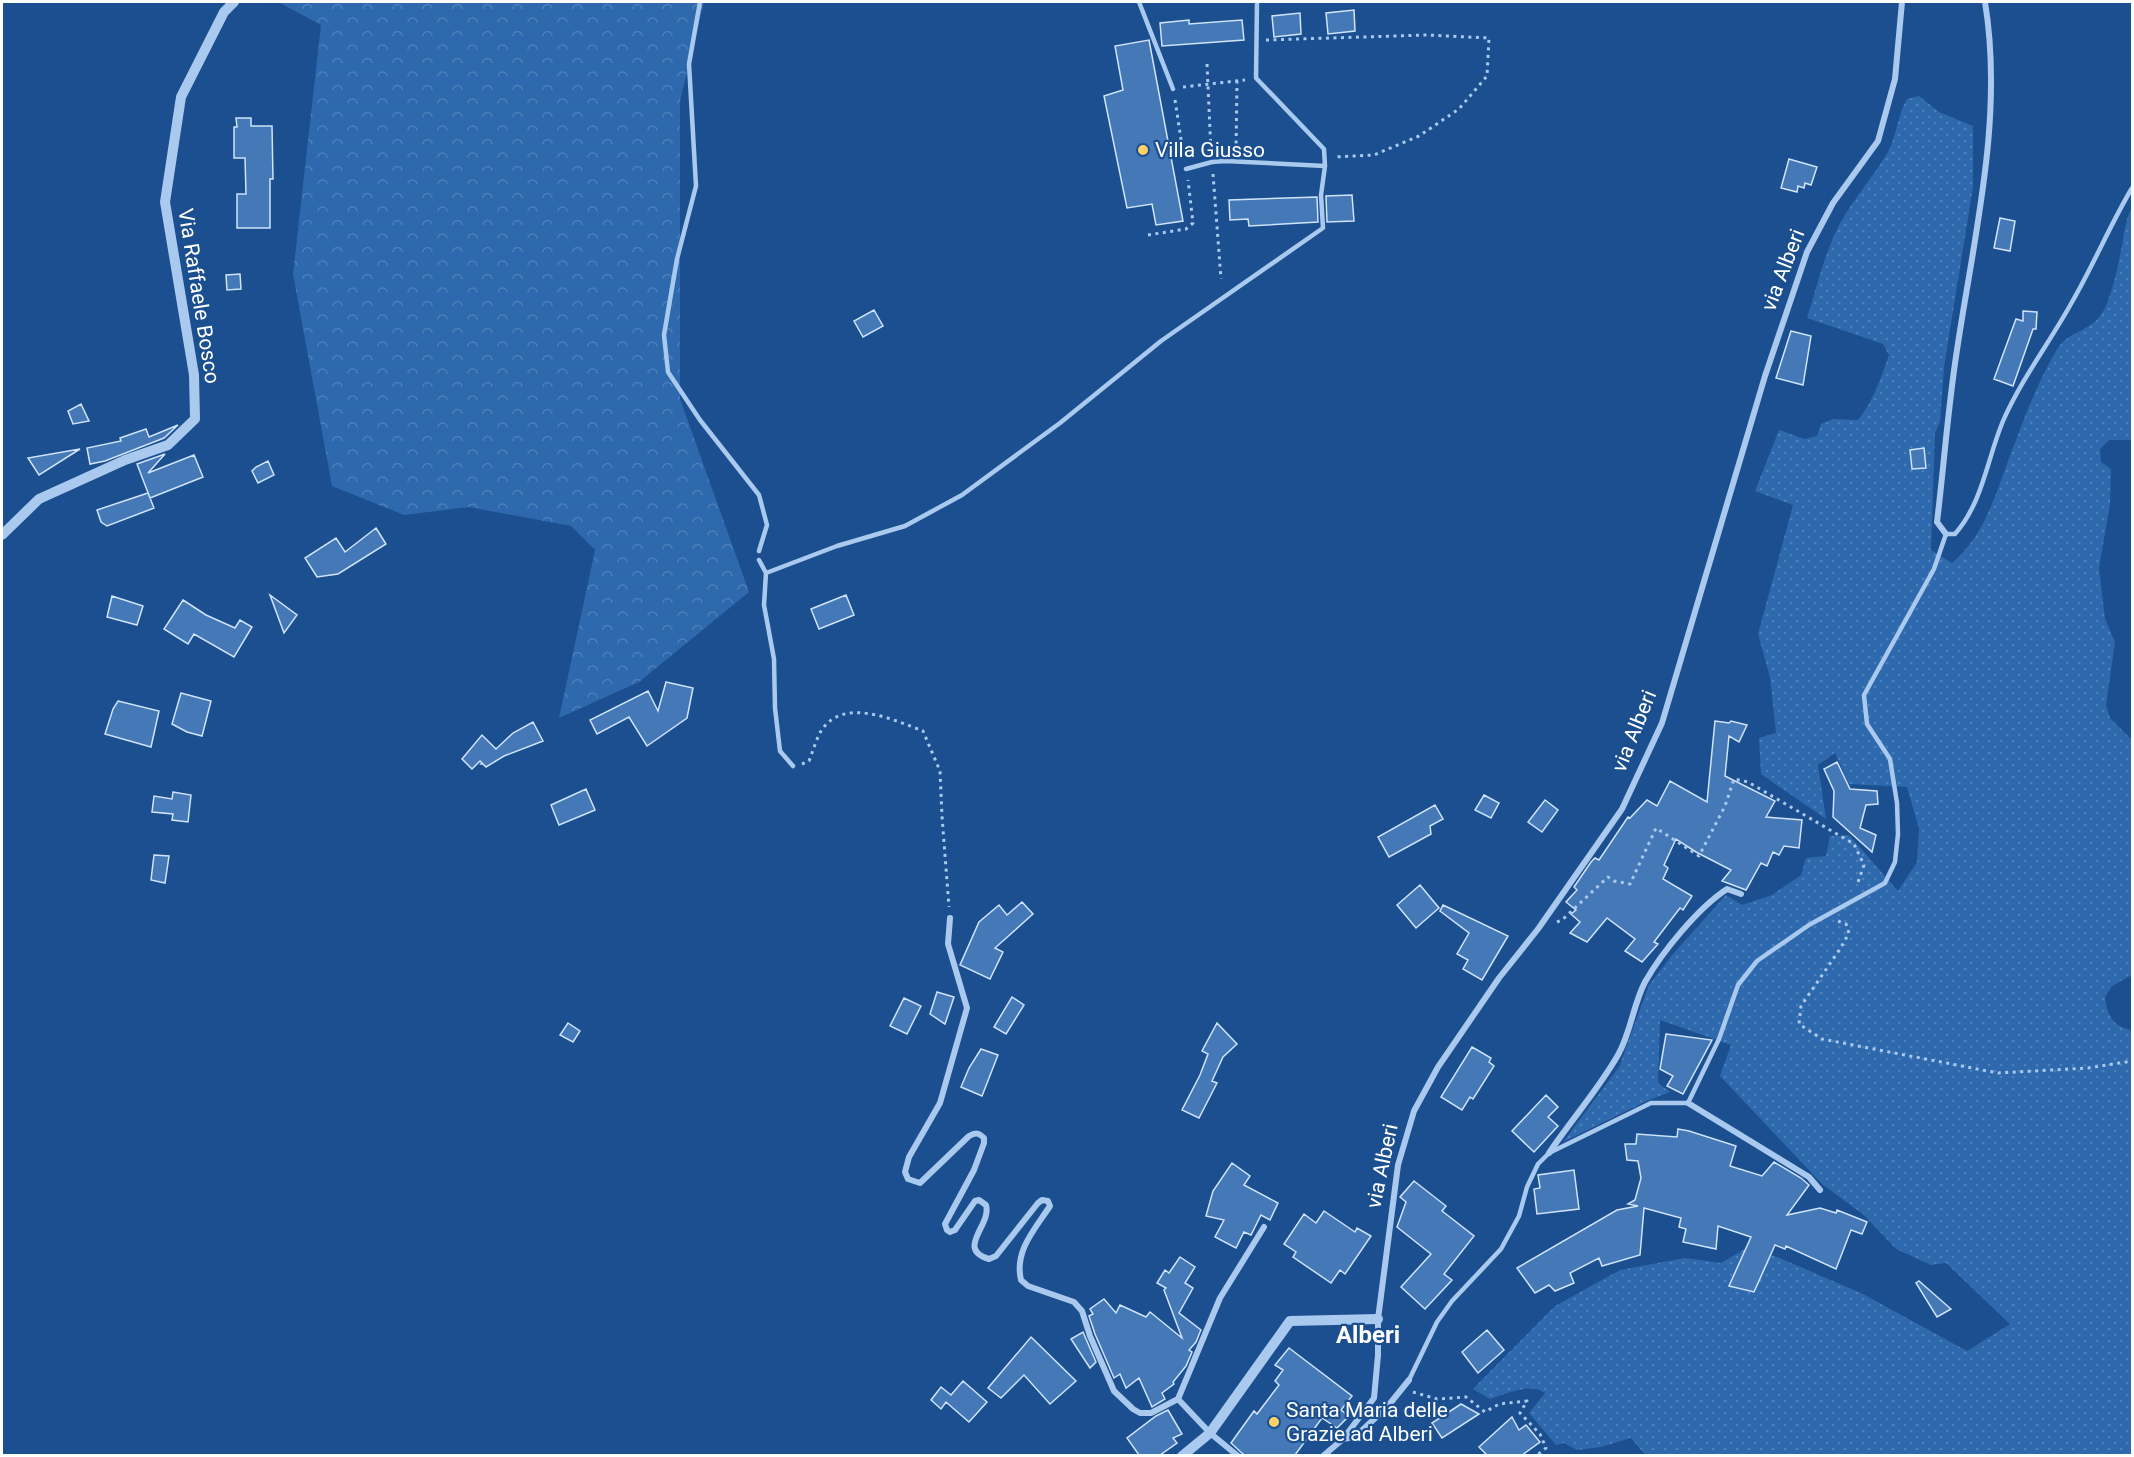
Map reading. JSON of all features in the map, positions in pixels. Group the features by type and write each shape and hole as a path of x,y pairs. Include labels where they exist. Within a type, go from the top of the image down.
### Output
{"street":[{"name":"Via Raffaele Bosco","path":"2,535 39,499 125,460 168,445 195,419 194,375 165,202 181,97 224,12 234,2"},
{"name":"via Alberi","path":"1323,1455 1343,1439 1374,1398 1378,1355 1378,1319 1398,1165 1414,1112 1438,1067 1499,978 1538,929 1622,809 1662,723 1765,376 1807,252 1833,203 1878,141 1895,79 1902,2"},
{"path":"1946,534 1937,522 1957,350 1973,261 1990,124 1989,30 1985,2"},
{"path":"1549,1153 1608,1073 1621,1049 1645,983 1681,932 1715,897 1727,889 1741,894"},
{"path":"950,918 948,944 967,1008 940,1103 909,1157 904,1172 908,1179 920,1183 969,1136 974,1133 984,1138 974,1170 945,1224 946,1230 950,1232 955,1230 970,1206 979,1200 987,1208 974,1248 976,1252 989,1259 996,1256 1038,1203 1042,1200 1048,1201 1050,1206 1025,1242 1021,1256 1021,1280 1028,1286 1074,1302 1082,1311 1090,1336 1114,1391 1133,1409 1140,1413 1151,1413 1178,1399 1220,1298 1264,1227"},
{"path":"1688,1103 1809,1177 1820,1190"},
{"path":"1182,1455 1210,1433 1290,1321 1378,1319"},
{"name":"via Alberi","path":"1343,1439 1355,1437 1388,1406 1409,1380"},
{"path":"1178,1399 1210,1433 1238,1455"}],"lane":[{"path":"700,2 689,64 696,186 677,259 664,335 668,372 700,420 759,495 767,525 759,551"},
{"path":"1139,2 1173,89"},
{"path":"766,573 837,546 905,525 962,495 1060,423 1161,341 1323,228 1321,195 1324,149 1256,78 1257,2"},
{"path":"1186,169 1212,162 1324,166"},
{"path":"1688,1103 1719,1039 1738,986 1757,961 1809,925 1885,883 1895,862 1898,834 1897,802 1890,759 1867,724 1864,695 1934,569 1946,534 1955,534 1963,524 1972,507 2004,421 2033,364 2073,302 2113,221 2133,188"},
{"path":"759,560 766,573 764,605 774,659 775,708 780,751 793,766"},
{"name":"via Alberi","path":"1409,1380 1437,1322 1452,1301 1501,1249 1519,1216 1527,1187 1538,1164 1549,1153 1651,1103 1688,1103"}],"path":[{"path":"1256,40 1427,34 1489,38 1487,76 1459,109 1419,136 1374,155 1324,157"},
{"path":"1208,83 1256,78"},
{"path":"1235,162 1238,81"},
{"path":"793,766 809,761 822,729 841,713 861,713 896,721 923,731 940,771 950,918"},
{"path":"1538,929 1562,920 1608,877 1614,881 1630,884 1656,828 1699,856 1725,806 1734,779 1748,782 1854,844 1864,865 1851,902"},
{"path":"1825,916 1846,924 1850,933 1801,1006 1799,1024 1822,1039 1998,1073 2088,1068 2133,1061"},
{"path":"1402,1389 1437,1399 1466,1397 1485,1412 1499,1404 1527,1401 1520,1413 1540,1434 1546,1448 1536,1455"}],"green space":[{"path":"278,2 704,2 680,101 680,399 749,592 639,682 559,718 595,550 571,526 469,507 404,515 332,486 293,274 321,25"},
{"path":"1919,96 1939,112 1973,126 1973,187 1944,367 1940,422 1935,433 1931,550 1952,563 1972,541 1987,516 2030,403 2058,348 2069,337 2094,322 2105,308 2132,207 2132,440 2109,440 2100,449 2101,462 2111,469 2110,504 2099,568 2105,619 2115,642 2106,705 2110,718 2132,740 2132,975 2112,986 2105,997 2112,1019 2120,1026 2132,1030 2132,1455 1646,1456 1631,1438 1601,1447 1577,1450 1564,1443 1556,1445 1529,1413 1545,1393 1525,1389 1490,1399 1473,1389 1555,1306 1620,1270 1685,1258 1721,1263 1748,1247 1863,1294 1967,1351 2010,1324 1946,1263 1931,1265 1896,1249 1864,1215 1822,1184 1720,1076 1731,1045 1660,1020 1658,1083 1670,1092 1563,1142 1619,1067 1649,985 1673,954 1726,895 1742,905 1772,895 1801,875 1806,858 1826,856 1830,836 1849,835 1898,891 1917,862 1919,829 1907,787 1849,784 1835,753 1818,765 1826,819 1761,774 1759,738 1776,733 1770,677 1758,634 1793,505 1755,491 1779,430 1805,439 1817,436 1821,424 1833,419 1858,420 1876,389 1889,355 1883,344 1807,318 1838,227 1889,150 1907,99"}],"building":[{"path":"1354,10 1355,31 1328,34 1326,13"},
{"path":"1300,13 1301,34 1274,37 1272,16"},
{"path":"1189,20 1189,24 1242,20 1244,40 1162,46 1160,23"},
{"name":"Villa Giusso","path":"1149,40 1183,221 1156,225 1152,204 1127,208 1104,96 1123,90 1115,46"},
{"path":"236,118 251,118 251,126 272,126 273,179 270,179 270,228 237,228 237,194 246,194 245,158 234,158"},
{"path":"1789,159 1817,167 1811,185 1805,183 1804,188 1798,186 1797,192 1781,188"},
{"path":"1352,195 1354,221 1327,222 1326,196"},
{"path":"1317,197 1318,222 1249,226 1248,219 1230,220 1229,200"},
{"path":"2000,218 2015,221 2010,251 1994,248"},
{"path":"240,274 241,289 227,290 226,275"},
{"path":"874,310 883,326 863,337 854,321"},
{"path":"2023,311 2037,312 2036,329 2033,329 2013,386 1994,379 2016,319 2023,321"},
{"path":"1791,331 1811,336 1803,385 1776,378"},
{"path":"81,404 89,421 73,424 68,411"},
{"path":"178,425 164,438 105,461 90,464 87,448 121,441 120,438 146,429 149,437"},
{"path":"1924,448 1926,468 1912,469 1910,450"},
{"path":"80,449 39,475 28,458"},
{"path":"165,454 148,473 194,455 203,477 150,498 137,464"},
{"path":"268,461 274,475 258,483 252,471"},
{"path":"148,493 154,508 107,526 101,522 97,510"},
{"path":"376,528 386,544 338,574 317,577 305,558 336,538 345,552"},
{"path":"270,595 297,615 284,633"},
{"path":"846,595 854,615 819,629 811,609"},
{"path":"112,596 143,606 137,625 107,617"},
{"path":"183,600 206,615 235,628 240,620 252,627 234,657 194,634 188,644 164,629"},
{"path":"666,682 693,688 687,718 647,746 629,717 597,734 590,720 648,691 658,711"},
{"path":"181,693 211,701 202,736 187,732 172,724"},
{"path":"118,701 159,711 151,747 105,734"},
{"path":"1715,721 1729,723 1731,721 1747,725 1739,742 1729,736 1725,776 1775,801 1766,817 1802,820 1799,848 1784,846 1779,855 1773,852 1767,866 1761,863 1746,890 1722,881 1731,870 1676,839 1664,865 1668,868 1663,879 1692,896 1683,910 1680,908 1654,942 1658,944 1642,962 1625,951 1635,939 1607,918 1587,942 1570,933 1580,922 1571,914 1576,910 1566,902 1577,890 1574,887 1591,862 1595,858 1599,860 1628,817 1630,818 1647,800 1657,806 1670,781 1707,802"},
{"path":"533,722 543,741 504,756 486,767 480,761 472,769 462,759 482,735 496,749 513,733"},
{"path":"1837,762 1850,789 1877,791 1878,804 1866,805 1860,828 1876,835 1872,852 1833,817 1834,791 1824,769"},
{"path":"586,789 595,810 559,825 551,805"},
{"path":"173,792 191,795 188,822 172,820 173,814 152,812 154,796 172,799"},
{"path":"1484,795 1499,803 1491,818 1475,810"},
{"path":"1545,800 1558,810 1542,832 1528,822"},
{"path":"1435,805 1443,819 1430,826 1431,834 1389,857 1378,837"},
{"path":"154,855 169,856 165,883 151,880"},
{"path":"1420,885 1439,908 1416,928 1397,905"},
{"path":"1022,902 1033,914 995,948 1003,952 990,979 960,965 979,922 999,905 1007,915"},
{"path":"1443,905 1508,936 1482,980 1463,969 1468,960 1457,954 1469,933 1440,911"},
{"path":"937,992 954,997 945,1024 930,1014"},
{"path":"1012,997 1024,1005 1006,1034 994,1027"},
{"path":"904,998 921,1006 907,1034 890,1026"},
{"path":"568,1023 580,1031 573,1042 560,1035"},
{"path":"1217,1023 1237,1044 1223,1057 1212,1081 1217,1083 1199,1118 1182,1110 1200,1075 1208,1054 1202,1051"},
{"path":"1666,1034 1712,1040 1683,1094 1667,1086 1673,1076 1660,1069"},
{"path":"1472,1047 1491,1058 1489,1062 1494,1066 1473,1099 1470,1097 1462,1110 1441,1097"},
{"path":"981,1049 998,1055 982,1096 961,1087"},
{"path":"1546,1095 1558,1107 1548,1117 1558,1126 1534,1152 1512,1131"},
{"path":"1678,1129 1736,1146 1730,1166 1762,1176 1774,1162 1801,1178 1809,1185 1787,1215 1820,1208 1836,1213 1837,1210 1867,1222 1862,1234 1851,1230 1836,1269 1786,1246 1785,1249 1775,1245 1754,1292 1729,1286 1751,1237 1718,1226 1716,1249 1683,1242 1686,1229 1679,1227 1681,1218 1644,1208 1640,1255 1602,1266 1599,1258 1570,1273 1574,1283 1555,1291 1549,1285 1535,1293 1517,1268 1617,1210 1638,1206 1628,1204 1635,1200 1641,1178 1638,1161 1627,1160 1625,1144 1636,1144 1637,1134 1677,1137"},
{"path":"1232,1163 1250,1176 1244,1185 1278,1203 1270,1220 1261,1215 1251,1235 1244,1232 1236,1248 1215,1237 1224,1220 1206,1216 1213,1191"},
{"path":"1574,1170 1579,1209 1537,1214 1534,1189 1540,1188 1538,1175"},
{"path":"1414,1181 1446,1206 1442,1211 1474,1236 1444,1274 1452,1280 1425,1309 1401,1287 1431,1254 1397,1227 1406,1202 1400,1197"},
{"path":"1324,1211 1355,1232 1357,1228 1371,1236 1345,1274 1340,1270 1331,1283 1293,1257 1296,1252 1284,1244 1304,1214 1316,1223"},
{"path":"1180,1257 1195,1267 1185,1283 1193,1288 1179,1313 1201,1330 1196,1342 1189,1350 1192,1352 1186,1366 1173,1382 1174,1384 1162,1393 1165,1399 1152,1407 1139,1378 1126,1388 1120,1374 1114,1378 1095,1334 1089,1316 1093,1314 1090,1309 1104,1299 1116,1313 1120,1305 1146,1317 1150,1312 1182,1338 1164,1290 1166,1288 1157,1283 1165,1270 1169,1273"},
{"path":"1919,1281 1951,1309 1937,1317 1916,1283"},
{"path":"1487,1330 1504,1350 1478,1373 1462,1352"},
{"path":"1083,1332 1096,1362 1090,1368 1071,1339"},
{"path":"1031,1337 1076,1381 1050,1404 1024,1375 1001,1398 988,1388"},
{"path":"1289,1348 1352,1396 1341,1410 1349,1416 1337,1428 1322,1418 1295,1455 1244,1455 1231,1443 1254,1411 1257,1414 1279,1385 1275,1381 1283,1370 1275,1365"},
{"path":"963,1381 987,1402 969,1422 946,1402 941,1409 931,1400 941,1387 951,1395"},
{"path":"1461,1404 1479,1414 1442,1438 1432,1423"},
{"path":"1168,1410 1182,1434 1173,1438 1177,1443 1160,1455 1139,1455 1127,1438 1156,1416"},
{"path":"1512,1417 1519,1430 1526,1425 1540,1442 1522,1455 1487,1455 1479,1447"}],"place":[{"name":"Villa Giusso","path":"1143,150"},
{"name":"Santa Maria delle Grazie ad Alberi","path":"1274,1422"}],"district":[{"name":"Alberi","path":"1368,1335"}]}
